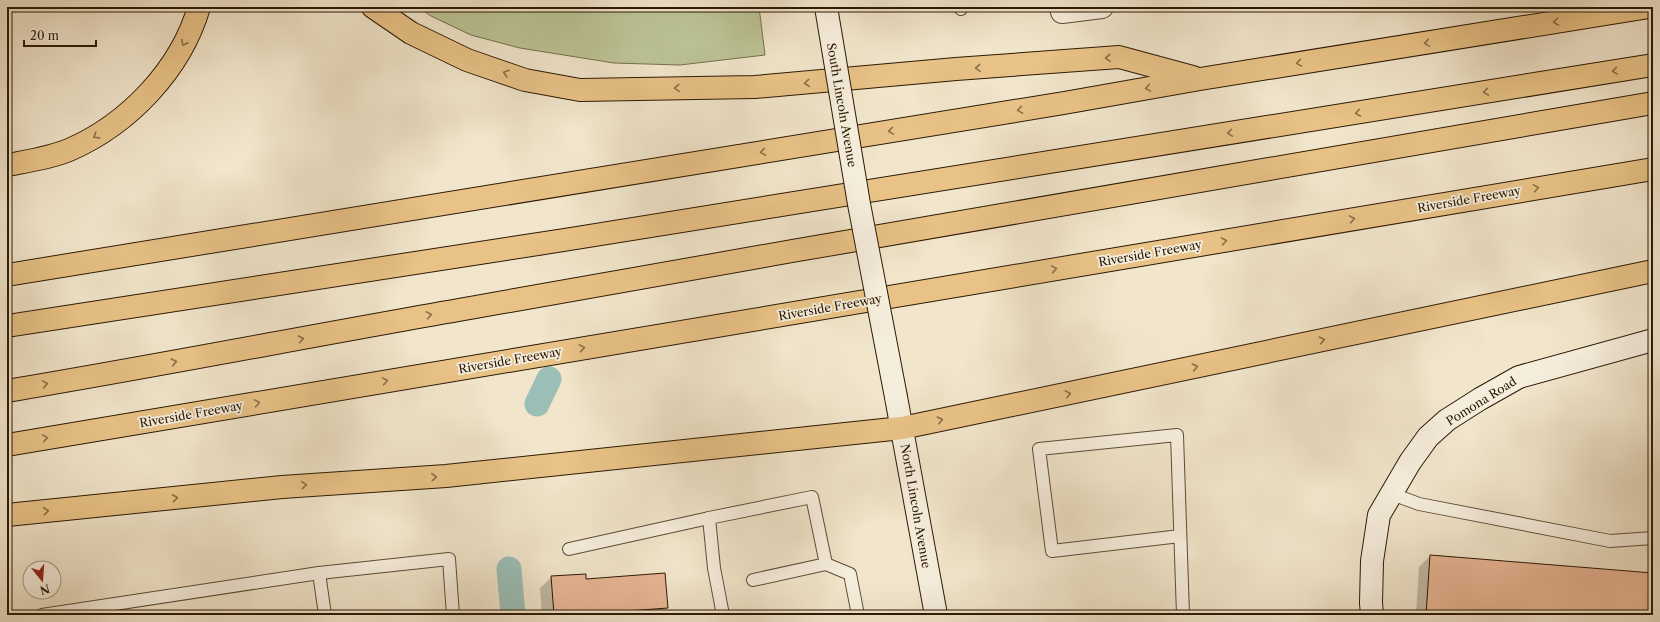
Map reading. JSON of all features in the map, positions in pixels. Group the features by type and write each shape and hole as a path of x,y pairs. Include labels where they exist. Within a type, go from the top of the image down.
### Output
{"highway":[{"path":"7,165 69,150 94,137 133,109 165,74 189,34 195,22 199,7"},
{"path":"373,7 411,33 467,60 526,80 580,90 755,87 956,69 1119,58 1200,79"},
{"path":"7,275 1033,108 1200,79 1649,7"},
{"path":"7,326 564,240 1653,65"},
{"path":"7,391 965,220 1653,103"},
{"name":"Riverside Freeway","path":"7,445 1653,169"},
{"path":"7,515 282,487 446,476 902,428 1653,272"}],"main road":[{"name":"South Lincoln Avenue","path":"826,7 859,204 896,397"},
{"path":"1061,10 1102,7"},
{"name":"Pomona Road","path":"1372,615 1372,561 1379,515 1410,462 1428,438 1448,420 1480,399 1519,377 1653,340"},
{"name":"North Lincoln Avenue","path":"896,397 936,615"}],"lane":[{"path":"1180,536 1052,551 1039,449 1177,435 1183,615"},
{"path":"1392,494 1420,504 1610,541 1653,538"},
{"path":"569,549 812,497 826,564"},
{"path":"710,518 714,568 723,615"},
{"path":"42,615 319,573 449,559 453,615"},
{"path":"753,580 826,564 850,574 858,615"},
{"path":"319,573 325,615"}],"green space":[{"path":"418,7 759,7 765,55 680,65 614,63 520,48 471,35 431,16"}],"building":[{"path":"1430,555 1653,573 1653,615 1426,615"},
{"path":"665,573 668,608 586,615 554,615 551,576 586,574 586,579"}],"waterway":[{"path":"537,404 549,379"},
{"path":"509,569 513,615"}]}
